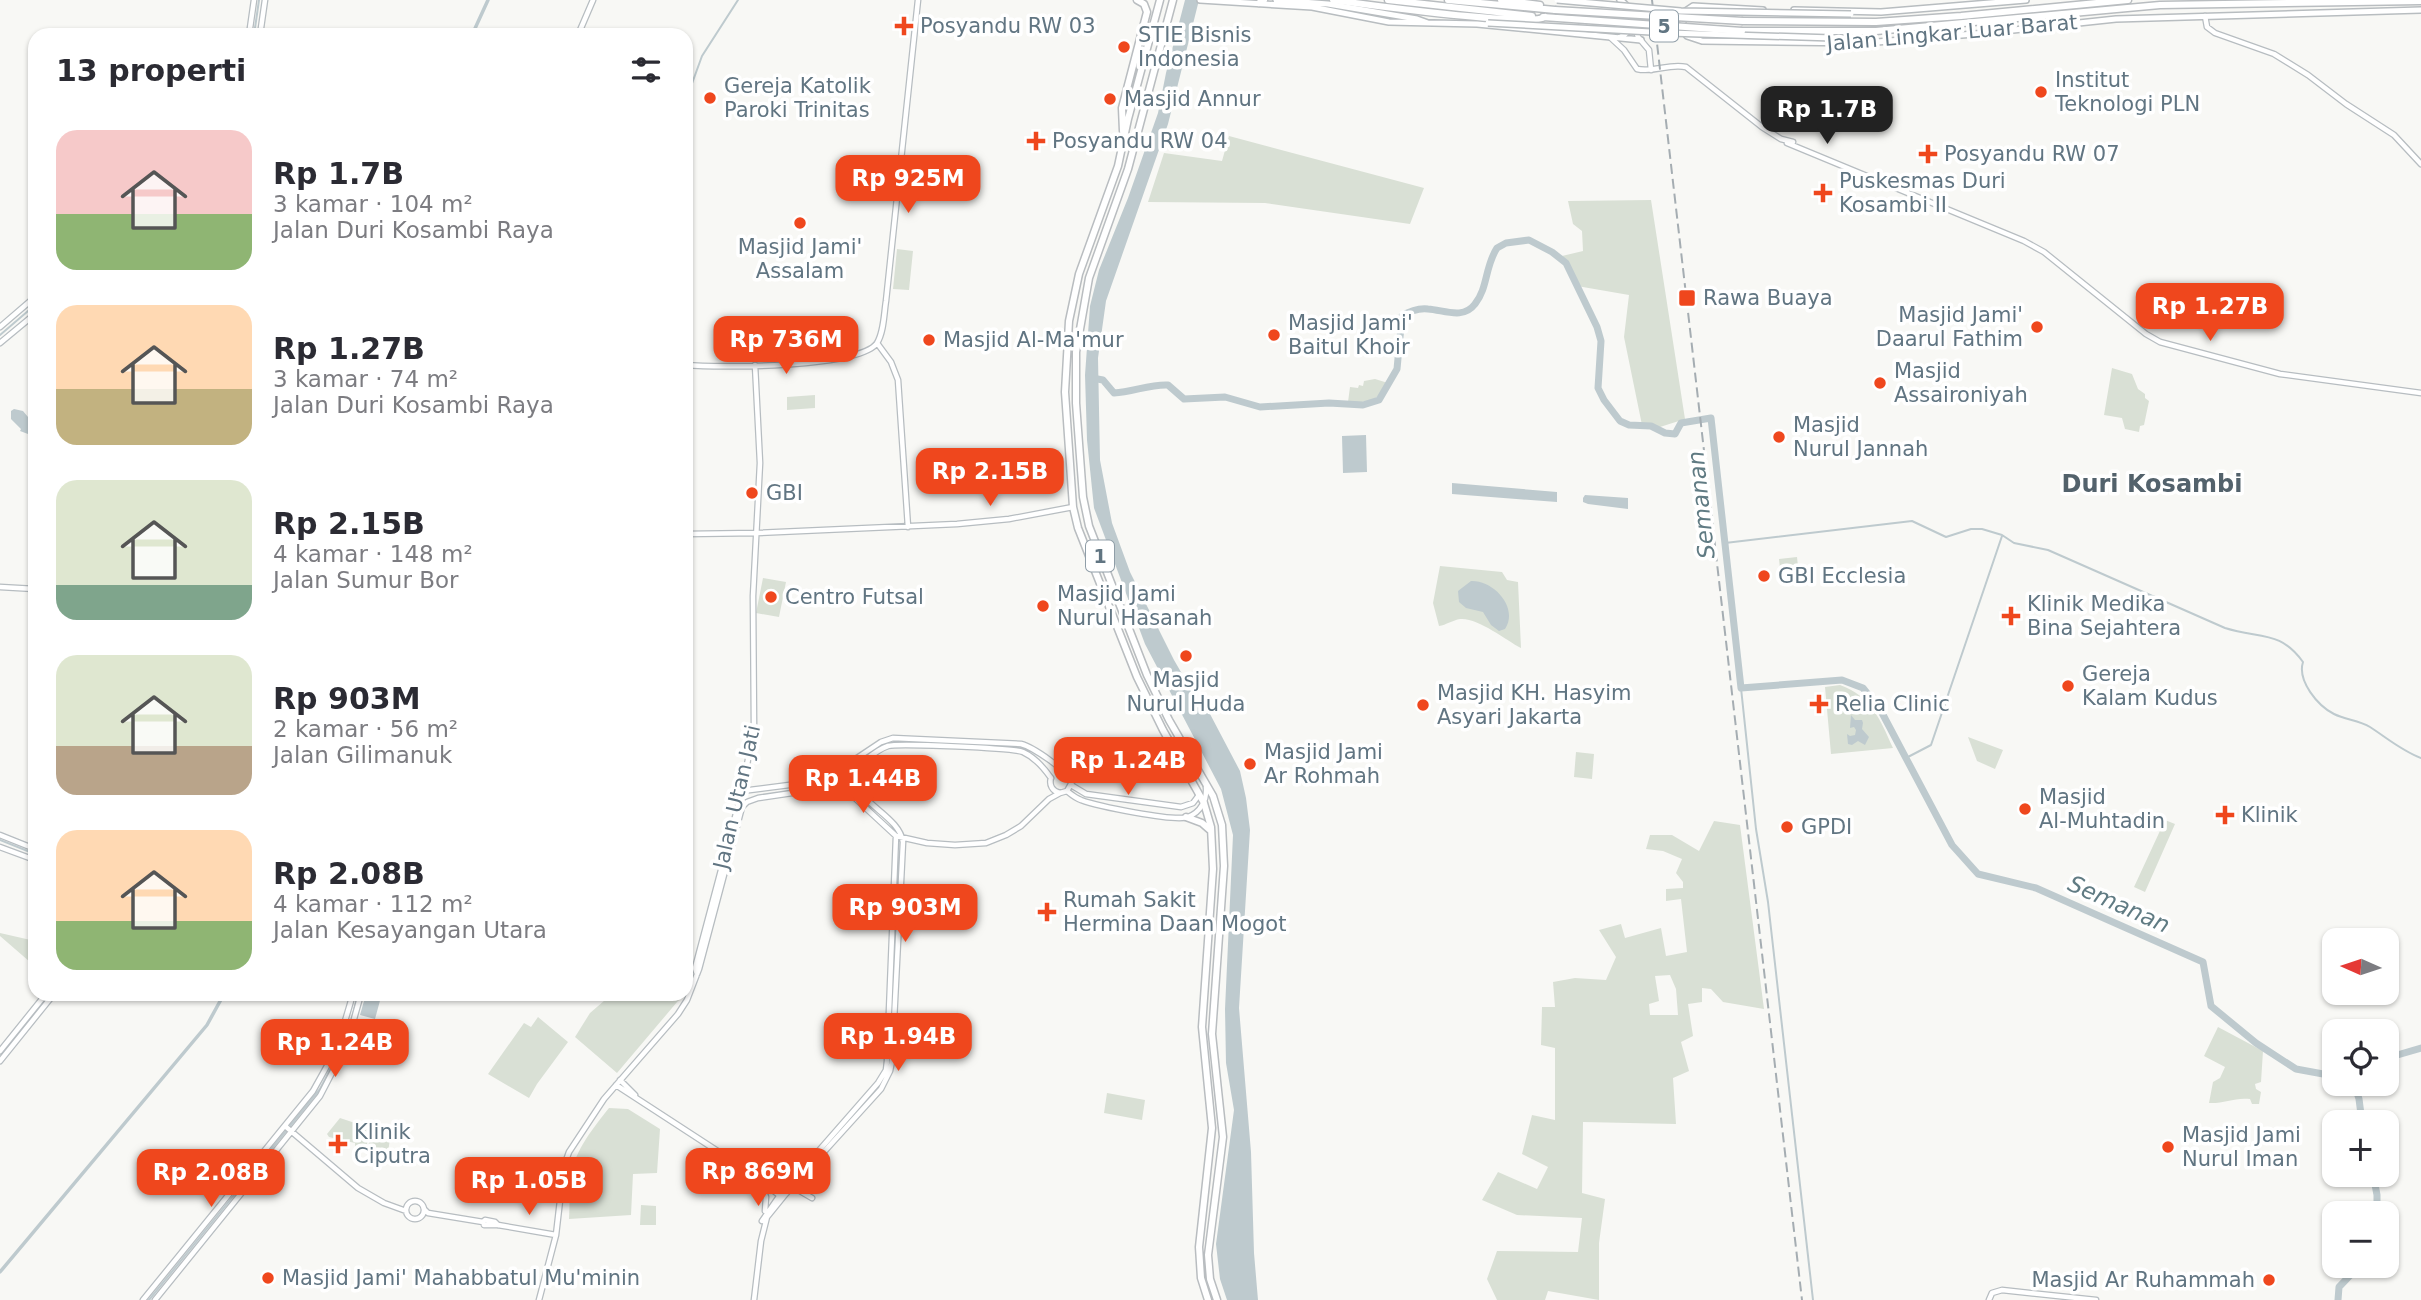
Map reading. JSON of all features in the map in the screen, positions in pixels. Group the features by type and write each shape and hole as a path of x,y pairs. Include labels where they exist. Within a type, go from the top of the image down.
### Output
{"highway":[{"path":"1125,136 1122,108 1147,12 1144,4 1137,0"},
{"name":"1","path":"1160,0 1104,211 1076,286 1067,342 1065,385 1073,507 1078,528 1117,628 1163,730 1199,794 1213,835 1214,862 1202,1035 1212,1128 1199,1247 1202,1280 1208,1300"},
{"name":"1","path":"1173,0 1128,169 1089,278 1078,331 1075,384 1085,509 1093,538 1157,697 1219,811 1223,833 1224,866 1212,1034 1223,1137 1208,1268 1217,1300"},
{"path":"1333,0 1498,19 1541,20 1545,17"},
{"name":"5","path":"1388,0 1545,17 1729,30 1876,31 2160,5 2421,1"},
{"name":"5","path":"1448,0 1690,20 1876,22 2128,0"},
{"path":"1501,0 1543,5 1555,10"},
{"path":"1065,385 1075,384"},
{"path":"1117,628 1123,629 1126,624"},
{"path":"1122,639 1125,635 1131,637"},
{"path":"1186,817 1206,825 1213,835"},
{"path":"1209,927 1219,928"},
{"path":"1208,1268 1202,1280 1212,1286"}],"main road":[{"path":"250,28 254,0"},
{"path":"261,28 265,0"},
{"path":"581,28 593,0"},
{"path":"693,365 755,366 851,357 869,350 877,343 886,301 918,0"},
{"path":"1202,0 1261,2 1333,10 1382,21 1478,24 1641,40"},
{"path":"1276,0 1328,4 1429,23"},
{"path":"1557,0 1681,11 1860,12"},
{"path":"1620,0 1629,8 1641,40 1649,50 1651,70"},
{"name":"Jalan Lingkar Luar Barat","path":"2026,0 1860,12 1698,5 1688,7 1684,12 1682,30 1688,36 1702,41 1838,44 1986,33 2105,20 2421,10"},
{"path":"2204,16 2207,27 2215,33 2260,47 2308,75 2394,135 2421,164"},
{"path":"1614,38 1628,32 1633,20"},
{"path":"1478,24 1876,41"},
{"path":"1614,38 1637,69 1651,70 1676,65 1686,67 1756,123 1781,139 1858,174 2036,247 2146,334 2160,342 2280,374 2421,393"},
{"path":"0,327 28,304"},
{"path":"0,343 28,320"},
{"path":"877,343 891,362 898,380 908,527"},
{"name":"Jalan Utan Jati","path":"700,957 742,791 755,718 752,645 760,463 755,366"},
{"path":"693,534 756,538 765,533 908,527 1009,519 1073,507"},
{"path":"757,525 761,532 765,533"},
{"path":"0,587 28,589"},
{"path":"742,791 820,781 836,774 840,763 851,762 881,742 893,738 1026,745 1069,774 1071,785 1067,791 1049,799 1021,826 986,844 955,845 927,843 900,836 852,794 836,774"},
{"path":"856,767 891,745 964,748 1023,752 1051,778"},
{"path":"818,789 853,780 857,773 851,762"},
{"path":"1060,793 1050,784 1055,772 1062,771"},
{"path":"763,1224 782,1195 881,1088 890,1071 897,986 900,836 898,828 862,797 853,780"},
{"path":"1067,791 1084,801 1156,815 1186,817 1199,810 1203,803 1205,783"},
{"path":"743,784 749,790"},
{"path":"1071,785 1086,794 1156,805 1185,806 1193,803 1199,794"},
{"path":"818,789 834,789 852,794"},
{"name":"Jalan Utan Jati","path":"693,984 697,974 695,968 744,805 762,797 818,789"},
{"path":"1049,799 1053,789"},
{"path":"1156,805 1159,810 1156,815"},
{"path":"0,835 28,846"},
{"path":"764,1216 878,1083 886,1070 900,836"},
{"path":"0,847 28,857"},
{"path":"0,1051 40,1001"},
{"path":"0,1060 48,1001"},
{"path":"143,1300 313,1091 340,1040 351,1001"},
{"path":"155,1300 320,1096 342,1057 359,1001"},
{"name":"Jalan Utan Jati","path":"539,1300 556,1235 566,1160 589,1119 683,1008 686,1001"},
{"path":"618,1083 640,1101 782,1195"},
{"path":"285,1126 358,1188 384,1203 406,1209 413,1219 418,1219 425,1212"},
{"path":"752,1300 766,1196 759,1179"},
{"path":"795,1184 800,1191 812,1198"},
{"path":"406,1209 410,1202 417,1201 422,1204 425,1212"},
{"path":"425,1212 483,1222 484,1225 556,1235"},
{"path":"1989,1300 1992,1293 2002,1290 2095,1300"}],"shaded area":[{"path":"1185,0 1199,0 1168,124 1106,301 1098,358 1100,460 1112,523 1130,572 1174,660 1196,698 1210,714 1240,771 1246,798 1250,830 1239,1008 1251,1152 1258,1300 1227,1300 1220,1279 1216,1244 1234,1110 1226,1063 1225,1009 1233,835 1221,789 1145,644 1094,508 1087,440 1085,375 1090,306 1099,270 1158,113"},
{"path":"1229,136 1424,188 1410,224 1265,203 1148,202 1164,153 1222,161"},
{"path":"1651,200 1685,419 1660,427 1642,425 1624,337 1629,295 1577,286 1562,256 1583,251 1582,231 1573,224 1568,201"},
{"path":"897,249 913,251 909,290 893,289"},
{"path":"2112,368 2132,374 2138,389 2149,401 2144,425 2140,426 2139,432 2125,429 2122,418 2104,415"},
{"path":"1375,379 1388,383 1376,398 1348,402 1350,387 1358,388 1359,385 1363,386 1364,381"},
{"path":"815,395 815,408 787,410 787,397"},
{"path":"11,411 23,411 28,417 28,434 20,431 11,419"},
{"path":"1366,435 1367,472 1343,473 1342,436"},
{"path":"1452,483 1557,492 1557,502 1452,494"},
{"path":"1585,495 1628,498 1628,509 1588,504 1583,502"},
{"path":"1797,557 1799,576 1781,578 1779,559"},
{"path":"1440,566 1502,572 1507,580 1518,582 1521,648 1483,625 1467,619 1439,626 1433,603"},
{"name":"Centro Futsal","path":"763,578 786,582 779,617 756,613"},
{"path":"1471,581 1488,585 1502,597 1509,612 1505,629 1499,631 1491,625 1483,612 1466,608 1459,602 1458,591"},
{"path":"1840,685 1860,695 1867,702 1879,718 1893,748 1831,754 1825,687"},
{"path":"1851,715 1855,720 1862,720 1862,729 1869,737 1865,745 1858,741 1852,745 1848,744 1847,734 1855,735 1856,730 1854,727 1850,728"},
{"path":"1968,737 2003,750 1995,769 1977,761"},
{"path":"1576,752 1594,754 1592,779 1574,777"},
{"path":"2165,820 2175,824 2145,892 2134,887"},
{"path":"1714,821 1740,825 1764,1009 1723,1002 1711,989 1702,988 1702,1002 1688,1004 1693,1036 1681,1042 1689,1071 1673,1078 1676,1124 1583,1122 1582,1193 1605,1199 1599,1243 1599,1300 1548,1291 1545,1300 1497,1300 1487,1279 1497,1251 1578,1252 1582,1218 1517,1215 1482,1200 1498,1172 1537,1189 1548,1167 1522,1154 1532,1115 1555,1120 1555,1048 1541,1045 1542,1007 1555,1007 1553,982 1575,978 1606,980 1616,957 1599,930 1621,924 1625,938 1661,928 1666,956 1687,952 1681,899 1666,901 1666,889 1683,888 1683,882 1676,873 1682,859 1663,851 1646,849 1650,835 1672,835 1699,851","holes":["1670,975 1676,989 1678,1015 1650,1015 1649,1004 1659,1001 1655,976"]},
{"path":"0,933 28,939 28,960 0,936"},
{"path":"364,1001 380,1001 375,1019 360,1015"},
{"path":"604,1001 678,1001 617,1073 575,1037 590,1013"},
{"path":"538,1017 568,1042 529,1098 488,1074 524,1023 531,1027"},
{"path":"2218,1027 2263,1051 2261,1082 2255,1084 2256,1089 2261,1092 2259,1104 2252,1104 2250,1099 2209,1103 2213,1082 2220,1078 2225,1067 2204,1056"},
{"path":"1107,1093 1145,1100 1142,1120 1104,1113"},
{"path":"609,1108 628,1109 660,1129 657,1173 633,1174 631,1215 569,1219 573,1166 586,1139"},
{"path":"340,1118 370,1128 366,1149 355,1150 355,1143 329,1137 327,1134"},
{"path":"370,1134 390,1137 388,1154 368,1151"},
{"path":"641,1205 656,1206 656,1225 640,1225"}],"waterway":[{"path":"255,28 259,0"},
{"path":"475,28 488,0"},
{"path":"693,81 702,56 738,0"},
{"name":"Semanan","path":"1092,378 1103,380 1114,393 1168,385 1184,399 1225,397 1260,407 1329,403 1363,405 1379,400 1397,369 1402,316 1421,309 1453,313 1470,309 1482,291 1493,255 1497,248 1506,243 1529,240 1552,252 1566,263 1597,327 1601,341 1598,388 1620,421 1629,425 1651,426 1665,433 1675,434 1681,423 1711,418 1741,688 1842,680 1863,688 1881,711 1952,845 1978,874 2036,888 2203,962 2211,1006 2256,1043 2296,1069 2322,1074"},
{"path":"0,335 28,311"},
{"path":"1725,543 1912,521 1946,537 1971,529 2002,535 2014,543 2048,550 2225,628 2277,640 2303,662 2306,685 2322,705 2334,714 2366,725 2421,758"},
{"path":"1906,758 1931,745 2002,536"},
{"path":"1741,688 1813,1300"},
{"path":"0,840 28,851"},
{"path":"0,1272 207,1025 220,1001"},
{"path":"349,1031 356,1001"},
{"path":"149,1300 320,1089 346,1039"},
{"path":"2399,1054 2421,1048"},
{"path":"2358,1096 2360,1110"},
{"path":"2375,1187 2377,1201"},
{"path":"2338,1300 2339,1287 2348,1278"}],"railway":[{"path":"1652,0 1802,1300"}],"place":[{"name":"Posyandu RW 03","path":"904,26"},
{"name":"STIE Bisnis Indonesia","path":"1124,47"},
{"name":"Institut Teknologi PLN","path":"2041,92"},
{"name":"Gereja Katolik Paroki Trinitas","path":"710,98"},
{"name":"Masjid Annur","path":"1110,99"},
{"name":"Posyandu RW 04","path":"1036,141"},
{"name":"Posyandu RW 07","path":"1928,154"},
{"name":"Puskesmas Duri Kosambi II","path":"1823,193"},
{"name":"Masjid Jami' Assalam","path":"800,223"},
{"name":"Rawa Buaya","path":"1687,298"},
{"name":"Masjid Jami' Daarul Fathim","path":"2037,327"},
{"name":"Masjid Jami' Baitul Khoir","path":"1274,335"},
{"name":"Masjid Al-Ma'mur","path":"929,340"},
{"name":"Masjid Assaironiyah","path":"1880,383"},
{"name":"Masjid Nurul Jannah","path":"1779,437"},
{"name":"GBI","path":"752,493"},
{"name":"GBI Ecclesia","path":"1764,576"},
{"name":"Centro Futsal","path":"771,597"},
{"name":"Masjid Jami Nurul Hasanah","path":"1043,606"},
{"name":"Klinik Medika Bina Sejahtera","path":"2011,616"},
{"name":"Masjid Nurul Huda","path":"1186,656"},
{"name":"Gereja Kalam Kudus","path":"2068,686"},
{"name":"Relia Clinic","path":"1819,704"},
{"name":"Masjid KH. Hasyim Asyari Jakarta","path":"1423,705"},
{"name":"Masjid Jami Ar Rohmah","path":"1250,764"},
{"name":"Masjid Al-Muhtadin","path":"2025,809"},
{"name":"Klinik","path":"2225,815"},
{"name":"GPDI","path":"1787,827"},
{"name":"Rumah Sakit Hermina Daan Mogot","path":"1047,912"},
{"name":"Klinik Ciputra","path":"338,1144"},
{"name":"Masjid Jami Nurul Iman","path":"2168,1147"},
{"name":"Masjid Jami' Mahabbatul Mu'minin","path":"268,1278"},
{"name":"Masjid Ar Ruhammah","path":"2269,1280"}],"district":[{"name":"Duri Kosambi","path":"2152,484"}]}
